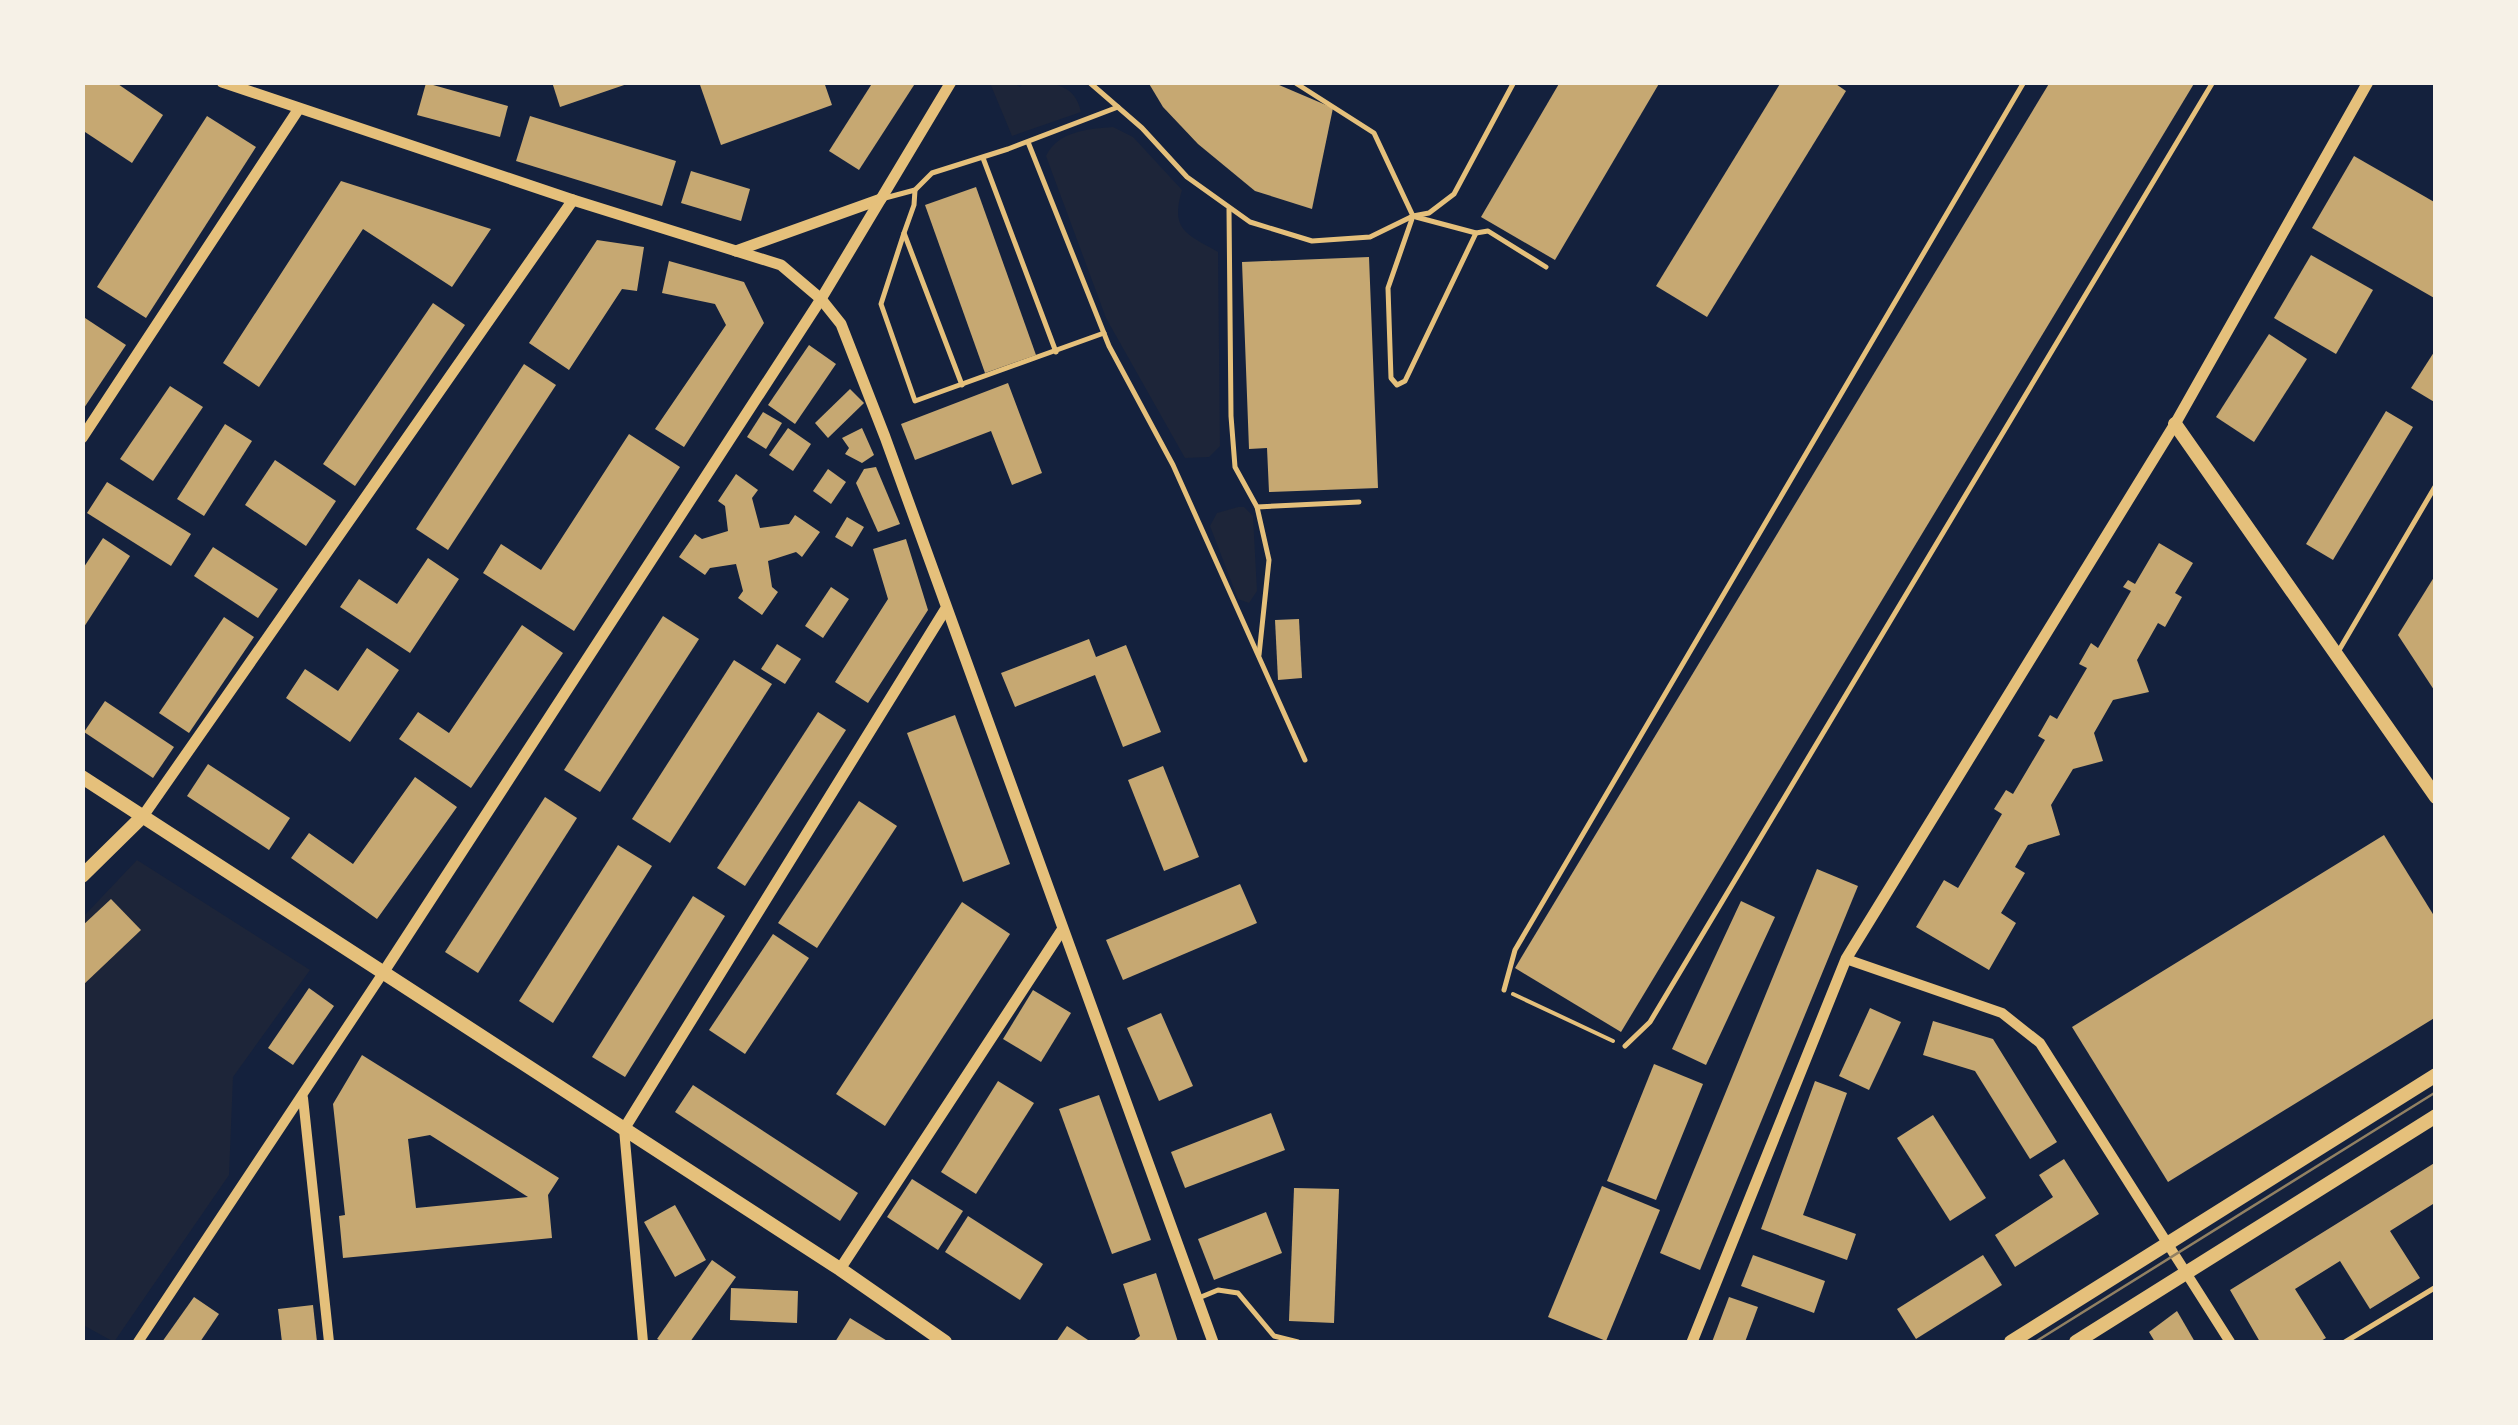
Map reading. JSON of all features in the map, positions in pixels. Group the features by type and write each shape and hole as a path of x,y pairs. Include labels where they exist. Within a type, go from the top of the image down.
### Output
{"main road":[{"path":"2175,424 2436,797"},
{"path":"82,778 840,1269 945,1342"},
{"path":"82,876 143,816"},
{"path":"2011,1342 2436,1075"},
{"path":"2076,1342 2183,1268 2436,1116"}],"street":[{"path":"222,82 780,265 821,300 840,324 1213,1342"},
{"path":"138,1342 821,300 951,82"},
{"path":"1692,1342 1846,959 2175,424 2368,82"},
{"path":"82,438 298,110"},
{"path":"143,816 573,200"},
{"path":"736,251 880,200"},
{"path":"643,1342 624,1129 945,610"},
{"path":"840,1269 1062,930"},
{"path":"1846,959 2002,1013 2040,1043 2230,1342"},
{"path":"302,1096 328,1342"}],"lane":[{"path":"1089,82 1142,128 1187,177 1250,222 1312,241 1370,237 1413,216 1429,213 1454,194 1514,82"},
{"path":"1294,82 1374,133 1413,216 1388,288 1392,378 1397,385 1405,381 1476,233"},
{"path":"1504,990 1515,950 2024,82"},
{"path":"1625,1046 1650,1022 2213,82"},
{"path":"880,200 914,190 932,173 1118,107"},
{"path":"1028,142 1104,333 1173,464 1305,760"},
{"path":"982,158 1056,352"},
{"path":"914,190 914,205 881,304 915,401 1104,333"},
{"path":"1228,206 1235,466 1257,507 1269,560 1259,658"},
{"path":"1413,216 1476,233 1488,231 1546,267"},
{"path":"904,232 962,385"},
{"path":"2336,654 2436,485"},
{"path":"1257,507 1358,502"},
{"path":"2345,1342 2436,1286"},
{"path":"1198,1298 1218,1290 1238,1293 1274,1336 1298,1342"}],"path":[{"path":"1504,990 1625,1046"}],"shaded area":[{"path":"990,83 1060,86 1073,95 1081,112 1012,136"},
{"path":"1113,127 1133,137 1182,190 1178,214 1184,229 1218,252 1220,446 1209,457 1185,458 1106,318 1046,156 1066,136"},
{"path":"1244,507 1253,516 1257,591 1249,603 1238,599 1210,526 1217,513"},
{"path":"137,860 310,970 233,1077 229,1175 114,1342 83,1325 83,917"}],"building":[{"path":"82,82 115,82 163,115 132,163 82,130"},
{"path":"552,82 630,82 630,83 560,107"},
{"path":"699,82 824,82 832,105 721,145"},
{"path":"873,82 916,82 859,170 829,151"},
{"path":"1148,82 1272,82 1333,108 1312,209 1255,191 1198,144 1163,107"},
{"path":"1560,82 1660,82 1555,260 1481,217"},
{"path":"1781,82 1833,82 1846,91 1707,317 1656,286"},
{"path":"2050,82 2195,82 1621,1032 1515,968"},
{"path":"426,83 508,106 500,137 417,115"},
{"path":"207,116 256,147 146,318 97,287"},
{"path":"530,116 676,161 662,206 516,161"},
{"path":"2354,156 2436,203 2436,299 2312,228"},
{"path":"691,171 750,189 741,221 681,203"},
{"path":"341,181 491,229 452,287 363,229 259,387 223,363"},
{"path":"976,187 1036,355 985,373 925,205"},
{"path":"597,240 644,247 637,291 622,289 569,370 529,343"},
{"path":"2311,255 2373,290 2336,354 2274,318"},
{"path":"1369,257 1378,488 1269,492 1267,448 1249,449 1242,262"},
{"path":"669,261 744,282 764,323 684,447 655,429 726,325 715,304 662,293"},
{"path":"433,303 465,325 355,486 323,464"},
{"path":"82,316 126,345 82,411"},
{"path":"2269,334 2307,359 2254,442 2216,417"},
{"path":"809,345 836,364 795,424 768,405"},
{"path":"2436,349 2436,403 2411,388"},
{"path":"524,364 556,385 448,550 416,529"},
{"path":"1008,383 1042,473 1012,485 991,431 915,460 901,424"},
{"path":"170,386 203,407 153,481 120,459"},
{"path":"850,389 864,403 828,438 815,423"},
{"path":"2386,411 2413,427 2333,560 2306,544"},
{"path":"763,412 782,423 766,449 747,437"},
{"path":"225,424 252,441 204,516 177,499"},
{"path":"788,428 811,444 793,471 769,455"},
{"path":"862,428 874,455 862,463 845,454 849,448 842,438"},
{"path":"629,434 680,467 574,631 483,573 501,544 541,570"},
{"path":"275,460 336,501 306,546 245,505"},
{"path":"876,467 900,524 878,532 856,483 864,469"},
{"path":"828,469 846,482 831,504 813,491"},
{"path":"736,474 758,490 752,498 760,528 789,524 795,515 820,532 802,557 796,552 768,561 772,587 778,592 762,615 738,598 743,591 736,564 710,568 705,575 679,557 695,534 702,539 728,531 725,506 718,501"},
{"path":"107,482 191,534 171,566 87,513"},
{"path":"847,517 864,527 852,547 835,537"},
{"path":"103,538 130,556 82,630 82,570"},
{"path":"906,539 928,610 868,703 835,682 888,599 873,549"},
{"path":"2159,543 2193,563 2175,593 2182,597 2165,627 2158,623 2137,660 2149,692 2113,700 2094,733 2103,761 2073,769 2051,805 2060,835 2028,845 2015,867 2025,873 2001,913 2016,923 1989,970 1916,927 1944,880 1958,888 2002,814 1994,809 2006,790 2013,794 2045,740 2038,736 2050,715 2057,719 2087,668 2079,664 2091,643 2098,648 2131,591 2123,587 2128,580 2135,584"},
{"path":"213,547 278,589 258,618 194,576"},
{"path":"428,558 459,579 410,653 340,607 359,579 397,604"},
{"path":"2436,574 2436,693 2398,635"},
{"path":"831,587 849,599 823,638 805,626"},
{"path":"663,616 699,639 600,792 564,770"},
{"path":"224,617 254,637 189,733 159,713"},
{"path":"1299,619 1302,678 1278,680 1275,620"},
{"path":"522,625 563,653 471,788 399,739 418,712 449,733"},
{"path":"1089,639 1096,657 1126,645 1161,732 1123,747 1095,675 1015,707 1001,673"},
{"path":"777,644 801,659 785,684 761,669"},
{"path":"367,648 399,670 350,742 286,698 305,669 338,691"},
{"path":"734,660 772,684 670,843 632,819"},
{"path":"105,701 174,747 153,778 84,732"},
{"path":"818,712 846,730 745,886 717,868"},
{"path":"955,715 1010,864 963,882 907,733"},
{"path":"208,764 290,818 269,850 187,796"},
{"path":"1163,766 1199,857 1164,871 1128,780"},
{"path":"415,777 457,807 377,919 291,858 309,833 353,864"},
{"path":"545,797 577,818 478,973 445,952"},
{"path":"859,801 897,826 817,948 778,923"},
{"path":"2384,835 2436,919 2436,1017 2168,1182 2072,1027"},
{"path":"618,845 652,866 553,1023 519,1001"},
{"path":"1817,869 1858,886 1700,1270 1660,1253"},
{"path":"1240,884 1257,923 1123,980 1106,940"},
{"path":"693,896 725,916 625,1077 592,1057"},
{"path":"111,899 141,930 82,986 82,926"},
{"path":"1741,901 1775,917 1706,1065 1672,1049"},
{"path":"962,902 1010,934 885,1126 836,1094"},
{"path":"773,934 809,958 745,1054 709,1030"},
{"path":"309,988 334,1006 293,1065 268,1048"},
{"path":"1033,990 1071,1013 1041,1062 1003,1039"},
{"path":"1870,1008 1901,1022 1869,1090 1839,1076"},
{"path":"1161,1013 1193,1086 1159,1101 1127,1028"},
{"path":"1933,1021 1993,1039 2057,1142 2030,1159 1975,1071 1923,1055"},
{"path":"362,1055 559,1178 548,1195 552,1238 343,1258 339,1216 345,1215 333,1104","holes":["430,1135 528,1197 416,1208 408,1139"]},
{"path":"1654,1064 1703,1084 1656,1200 1607,1181"},
{"path":"998,1081 1034,1103 976,1194 941,1172"},
{"path":"1815,1081 1847,1093 1803,1215 1856,1234 1847,1260 1761,1229"},
{"path":"693,1085 858,1193 840,1221 675,1112"},
{"path":"1099,1095 1151,1240 1112,1254 1059,1109"},
{"path":"1271,1113 1285,1150 1185,1188 1171,1152"},
{"path":"1933,1115 1986,1198 1950,1221 1897,1138"},
{"path":"2064,1159 2099,1214 2015,1267 1995,1235 2053,1197 2039,1175"},
{"path":"2436,1162 2436,1208 2433,1204 2390,1231 2420,1278 2370,1309 2340,1261 2295,1289 2326,1338 2319,1342 2260,1342 2230,1290"},
{"path":"912,1179 963,1211 938,1250 887,1217"},
{"path":"1602,1186 1660,1210 1606,1341 1548,1317"},
{"path":"1294,1188 1339,1189 1334,1323 1289,1321"},
{"path":"675,1205 706,1260 675,1277 644,1222"},
{"path":"1266,1212 1282,1253 1214,1280 1198,1239"},
{"path":"968,1216 1043,1264 1020,1300 945,1252"},
{"path":"1753,1255 1825,1281 1814,1313 1741,1286"},
{"path":"1983,1255 2002,1285 1916,1339 1897,1309"},
{"path":"712,1260 736,1277 690,1342 657,1339"},
{"path":"1156,1273 1178,1342 1132,1342 1140,1336 1123,1284"},
{"path":"731,1288 798,1291 797,1323 730,1320"},
{"path":"194,1297 219,1314 200,1342 162,1342"},
{"path":"1729,1297 1758,1307 1745,1342 1712,1342"},
{"path":"313,1305 317,1342 282,1342 278,1309"},
{"path":"2177,1311 2195,1342 2155,1342 2149,1332"},
{"path":"850,1318 889,1342 835,1342"},
{"path":"1067,1326 1091,1342 1056,1342"}],"tram line":[{"path":"2035,1342 2436,1092"}]}
